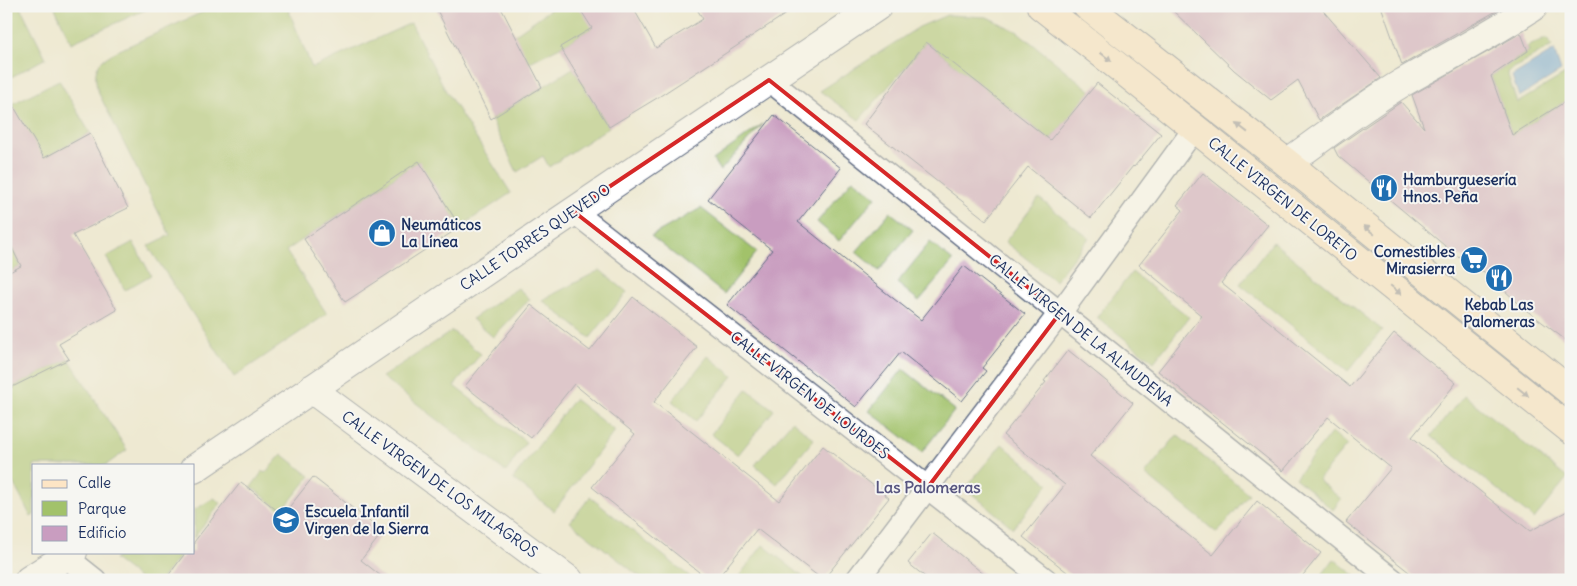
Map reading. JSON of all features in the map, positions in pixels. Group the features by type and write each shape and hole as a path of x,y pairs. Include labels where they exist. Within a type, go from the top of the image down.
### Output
{"main road":[{"name":"CALLE VIRGEN DE LORETO","path":"1041,6 1571,430"},
{"name":"CALLE VIRGEN DE LORETO","path":"1087,6 1287,163 1571,392"}],"street":[{"name":"CALLE TORRES QUEVEDO","path":"195,468 878,6"},
{"path":"1287,163 1341,124 1402,84 1473,44 1534,6"},
{"name":"CALLE VIRGEN DE LA ALMUDENA","path":"769,80 1392,580"},
{"path":"857,580 1060,313 1195,128"},
{"name":"CALLE VIRGEN DE LOURDES","path":"573,211 1046,580"},
{"name":"CALLE VIRGEN DE LOS MILAGROS","path":"311,388 569,580"},
{"path":"29,580 69,555 95,580"}],"highlighted area":[{"path":"769,80 1060,313 928,487 573,211"}],"green space":[{"path":"6,6 20,6 46,58 6,80"},
{"path":"54,6 154,6 71,43"},
{"path":"216,6 287,6 312,68 411,23 446,91 511,193 460,227 418,161 286,251 327,314 234,377 148,246 170,235 98,92 96,78 97,68 108,56"},
{"path":"555,6 596,6 592,28 528,63 514,35"},
{"path":"947,15 987,17 1018,32 1091,91 1050,140 926,42 859,120 820,91 919,27"},
{"path":"1547,39 1552,46 1507,72 1517,103 1565,74 1571,90 1571,98 1512,135 1491,76 1529,51 1527,47"},
{"path":"573,68 609,127 549,167 543,156 517,172 491,119"},
{"path":"59,80 90,133 6,179 12,104"},
{"path":"763,124 720,171 713,160"},
{"path":"853,179 876,197 839,241 817,222"},
{"path":"1039,198 1089,238 1055,281 1005,242"},
{"path":"701,208 757,252 724,294 651,236"},
{"path":"890,212 913,230 879,271 856,252"},
{"path":"6,236 21,266 6,274"},
{"path":"133,242 151,275 125,290 106,257"},
{"path":"930,242 953,261 919,301 897,283"},
{"path":"1273,242 1382,330 1348,371 1240,284"},
{"path":"600,270 627,292 590,338 542,300"},
{"path":"1132,272 1189,317 1154,362 1097,317"},
{"path":"518,288 530,299 493,337 472,319"},
{"path":"452,331 481,354 454,386 526,442 506,472 382,377"},
{"path":"708,356 733,376 696,421 672,401"},
{"path":"69,359 127,450 107,464 32,464 31,517 6,469 6,390"},
{"path":"903,369 955,410 922,452 869,411"},
{"path":"747,389 774,410 738,455 711,434"},
{"path":"1464,395 1567,478 1534,519 1431,436"},
{"path":"574,399 615,431 554,511 513,479"},
{"path":"792,421 814,439 777,484 755,465"},
{"path":"1332,432 1347,445 1318,480 1341,499 1333,510 1295,478"},
{"path":"1177,435 1249,494 1217,533 1145,474"},
{"path":"1002,444 1049,484 1013,528 965,488"},
{"path":"282,454 310,476 282,511 251,487 263,471 265,473"},
{"path":"590,497 694,580 644,580 570,522"},
{"path":"214,498 221,503 195,537 195,509"},
{"path":"763,545 807,580 736,580"},
{"path":"121,554 181,554 161,580 141,580 114,559"},
{"path":"1334,559 1360,580 1318,580"}],"water":[{"path":"1554,50 1561,71 1519,97 1512,76"}],"building":[{"path":"435,6 500,6 542,87 491,119"},
{"path":"578,6 632,6 656,48 703,19 695,6 798,6 609,127 560,47 592,28"},
{"path":"1168,6 1319,6 1381,78 1319,120 1298,80 1271,100 1234,70"},
{"path":"1381,6 1505,6 1402,65"},
{"path":"1521,33 1528,51 1491,76 1512,135 1571,98 1571,344 1526,310 1483,271 1462,257 1457,256 1338,156 1334,148 1401,102 1424,128 1412,95"},
{"path":"926,42 1050,140 1097,83 1161,134 1091,218 1028,167 986,220 864,124"},
{"path":"6,93 44,158 90,133 128,208 73,235 117,310 59,344 69,359 6,390 6,274 21,266 6,236"},
{"path":"774,115 841,168 798,222 880,288 921,320 964,266 1025,314 982,368 986,371 962,401 901,352 856,407 727,305 772,250 708,199"},
{"name":"Neumáticos La Línea","path":"419,161 460,227 345,302 304,239"},
{"path":"1203,173 1268,225 1221,283 1350,387 1394,333 1456,383 1412,437 1530,531 1571,509 1571,580 1419,580 1346,522 1391,468 1328,417 1283,471 1158,371 1202,316 1139,265 1183,210 1177,205"},
{"path":"633,297 697,347 654,402 779,501 823,446 889,498 823,580 757,529 716,580 709,580 592,487 635,434 574,384 531,438 465,386 531,305 590,351"},
{"path":"1068,350 1133,403 1090,456 1213,555 1257,501 1321,553 1299,580 1077,580 1023,537 1065,485 1003,435 1046,382 1044,381"},
{"name":"Escuela Infantil Virgen de la Sierra","path":"313,477 383,532 361,560 386,580 165,580 184,554 195,554 195,541 241,482 283,515"},
{"path":"932,533 991,580 929,580 908,563"}],"place":[{"name":"Hamburguesería Hnos. Peña","path":"1384,188"},
{"name":"Neumáticos La Línea","path":"382,233"},
{"name":"Comestibles Mirasierra","path":"1474,260"},
{"name":"Kebab Las Palomeras","path":"1499,278"},
{"name":"Escuela Infantil Virgen de la Sierra","path":"286,520"}],"district":[{"name":"Las Palomeras","path":"928,487"}]}
